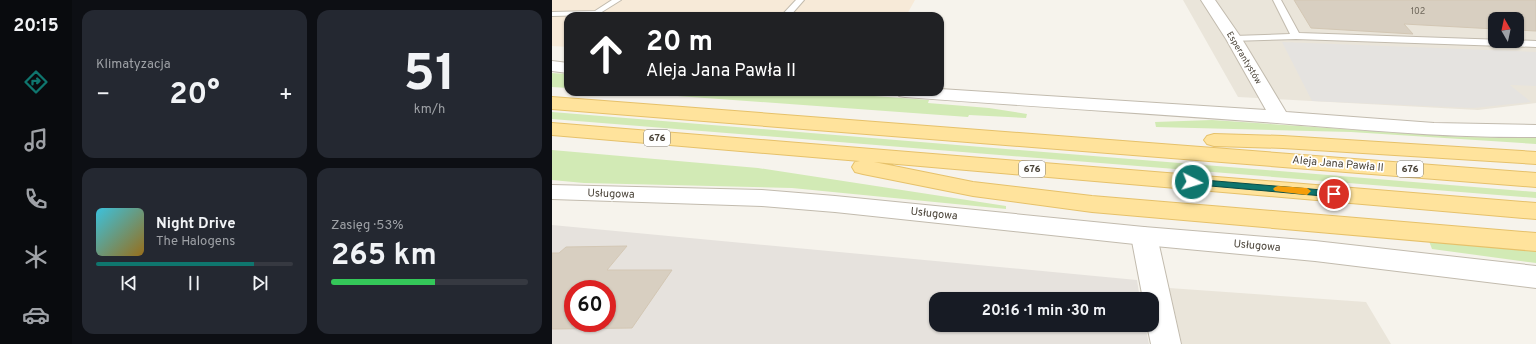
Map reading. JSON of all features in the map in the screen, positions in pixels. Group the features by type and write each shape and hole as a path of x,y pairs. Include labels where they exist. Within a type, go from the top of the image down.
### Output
{"main road":[{"name":"676","path":"552,103 1075,143"},
{"name":"676","path":"552,129 1536,211"},
{"path":"1075,143 1218,140 1282,142 1536,158"},
{"name":"Aleja Jana Pawła II","path":"1075,143 1536,180"},
{"path":"762,146 973,189 1085,203 1536,242"}],"street":[{"name":"Esperantystów","path":"1208,0 1234,40 1279,118"},
{"path":"552,66 564,68"},
{"path":"944,95 1451,130 1502,132 1536,131"},
{"name":"Usługowa","path":"552,192 762,198 953,215 1144,236 1315,251 1536,277"},
{"path":"1144,236 1166,344"}],"lane":[{"path":"599,12 617,0"},
{"path":"789,12 800,0"},
{"path":"1277,0 1296,36"},
{"path":"552,14 564,14"},
{"path":"1234,40 1296,36 1536,44"}],"shaded area":[{"path":"552,0 915,0 908,12 564,12 564,47 552,46"},
{"path":"1183,0 1536,0 1536,103 1478,110 1238,97"},
{"path":"1282,42 1536,52 1536,86 1510,85 1531,102 1473,108 1312,101"},
{"path":"552,225 1137,280 1139,292 929,292 929,332 1146,332 1149,344 552,344"},
{"path":"1169,288 1366,302 1391,344 1182,344"}],"green space":[{"path":"552,73 564,74 564,88 552,87"},
{"path":"677,96 874,96 929,100 928,103 989,108 1027,114 1026,118 969,115 968,117"},
{"path":"552,112 1536,192 1536,198 552,119"},
{"path":"1212,120 1462,137 1536,138 1536,144 1351,132 1156,127 1155,122"},
{"path":"552,150 758,168 1006,206 1006,209 792,188 584,183 552,180"},
{"path":"1429,241 1536,251 1536,263 1432,249"}],"building":[{"path":"1294,0 1536,0 1536,31 1524,30 1524,12 1488,12 1488,29 1404,24 1413,34 1311,28"},
{"path":"627,246 607,270 672,270 632,328 616,328 616,280 564,280 564,329 552,329 552,253 559,253 566,247"}],"slow traffic":[{"path":"1278,189 1307,191"}],"route":[{"path":"1192,182 1334,194"}]}
